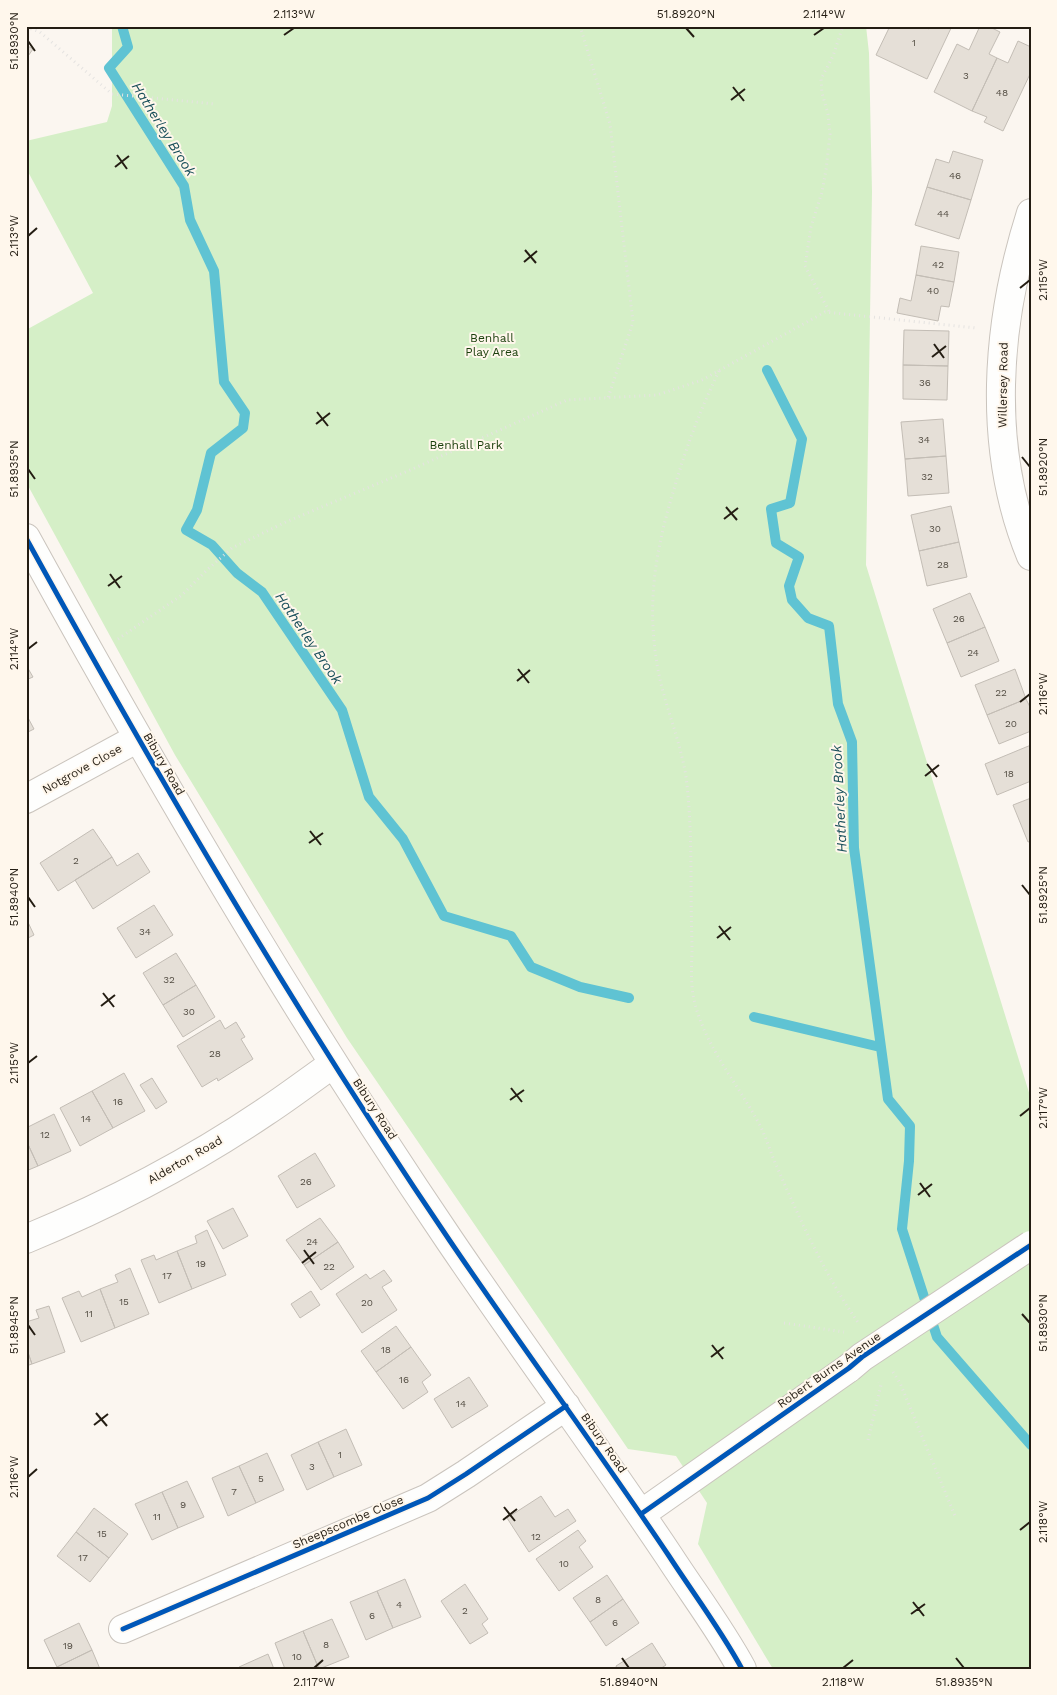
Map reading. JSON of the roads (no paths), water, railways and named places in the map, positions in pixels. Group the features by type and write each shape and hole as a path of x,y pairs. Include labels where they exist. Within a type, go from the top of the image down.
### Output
{"street":[{"name":"Willersey Road","path":"1031,212 1016,266 1004,330 1001,407 1003,445 1008,477 1015,509 1031,556"},
{"name":"Bibury Road","path":"26,538 138,738 233,902 333,1064 450,1241 641,1514 742,1669"},
{"name":"Notgrove Close","path":"26,799 138,738"},
{"name":"Alderton Road","path":"26,1239 107,1203 199,1153 264,1113 333,1064"},
{"name":"Robert Burns Avenue","path":"641,1514 855,1363 1031,1245"},
{"name":"Sheepscombe Close","path":"124,1629 428,1498 566,1406"}],"waterway":[{"name":"Hatherley Brook","path":"122,26 128,47 109,68 184,186 190,220 214,271 224,382 245,413 243,428 211,453 197,510 186,530 212,545 237,573 262,592 342,710 369,797 403,839 444,916 511,936 531,967 580,987 629,998"},
{"name":"Hatherley Brook","path":"767,370 802,439 790,503 771,509 776,543 799,557 789,586 792,600 808,618 829,626 838,704 852,742 854,848 888,1099 910,1126 909,1161 902,1229 937,1337 1031,1445"},
{"name":"Hatherley Brook","path":"754,1017 880,1047"}],"park label":[{"name":"Benhall Play Area","path":"492,345"},
{"name":"Benhall Park","path":"466,445"}]}
